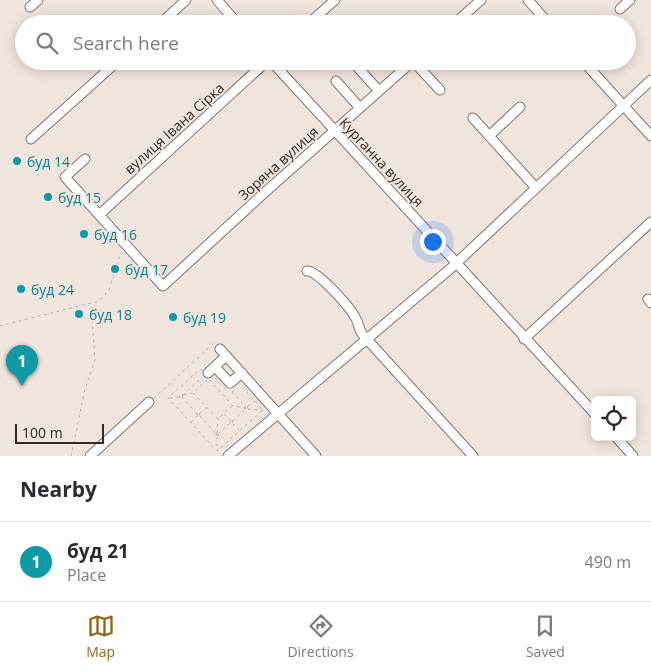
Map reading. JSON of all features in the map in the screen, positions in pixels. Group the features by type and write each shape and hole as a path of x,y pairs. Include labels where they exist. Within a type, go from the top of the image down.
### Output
{"street":[{"path":"30,7 38,0"},
{"path":"170,15 186,0"},
{"path":"217,0 230,15"},
{"path":"318,15 335,0"},
{"path":"464,15 480,0"},
{"path":"528,0 541,15"},
{"path":"620,9 630,0"},
{"path":"31,139 108,70"},
{"name":"вулиця Івана Сірка","path":"99,215 257,70"},
{"name":"Курганна вулиця","path":"279,70 591,410"},
{"path":"360,70 379,91"},
{"name":"Зоряна вулиця","path":"124,243 163,286 403,70"},
{"path":"421,70 440,90"},
{"path":"591,70 651,136"},
{"path":"228,456 368,339 456,262 651,80"},
{"path":"336,81 360,108"},
{"path":"489,136 520,106"},
{"path":"473,118 536,188"},
{"path":"85,159 65,177 124,243"},
{"path":"524,338 651,222"},
{"path":"307,271 312,271 320,277 355,316 358,329 473,456"},
{"path":"217,346 316,456"},
{"path":"226,356 209,373 230,383 242,373"},
{"path":"90,456 150,402"},
{"path":"620,441 633,456"}],"path":[{"path":"0,326 99,301 109,290 124,243"},
{"path":"71,456 85,389 95,360 90,303"},
{"path":"150,402 217,346"},
{"path":"169,398 200,369 209,373 226,390"},
{"path":"169,398 193,393 209,373"},
{"path":"183,396 209,373"},
{"path":"209,373 233,405 263,410"},
{"path":"232,392 240,385 263,410"},
{"path":"228,388 246,408"},
{"path":"193,393 218,419"},
{"path":"183,396 217,434"},
{"path":"169,398 217,450"},
{"path":"217,434 255,401"},
{"path":"217,450 218,419 233,405"},
{"path":"191,422 207,407"},
{"path":"217,450 263,410"},
{"path":"223,414 240,431"}],"place":[{"name":"буд 14","path":"17,161"},
{"name":"буд 15","path":"48,197"},
{"name":"буд 16","path":"84,234"},
{"name":"буд 17","path":"115,269"},
{"name":"буд 24","path":"21,289"},
{"name":"буд 18","path":"79,314"},
{"name":"буд 19","path":"173,317"},
{"name":"буд 21","path":"22,386"}]}
